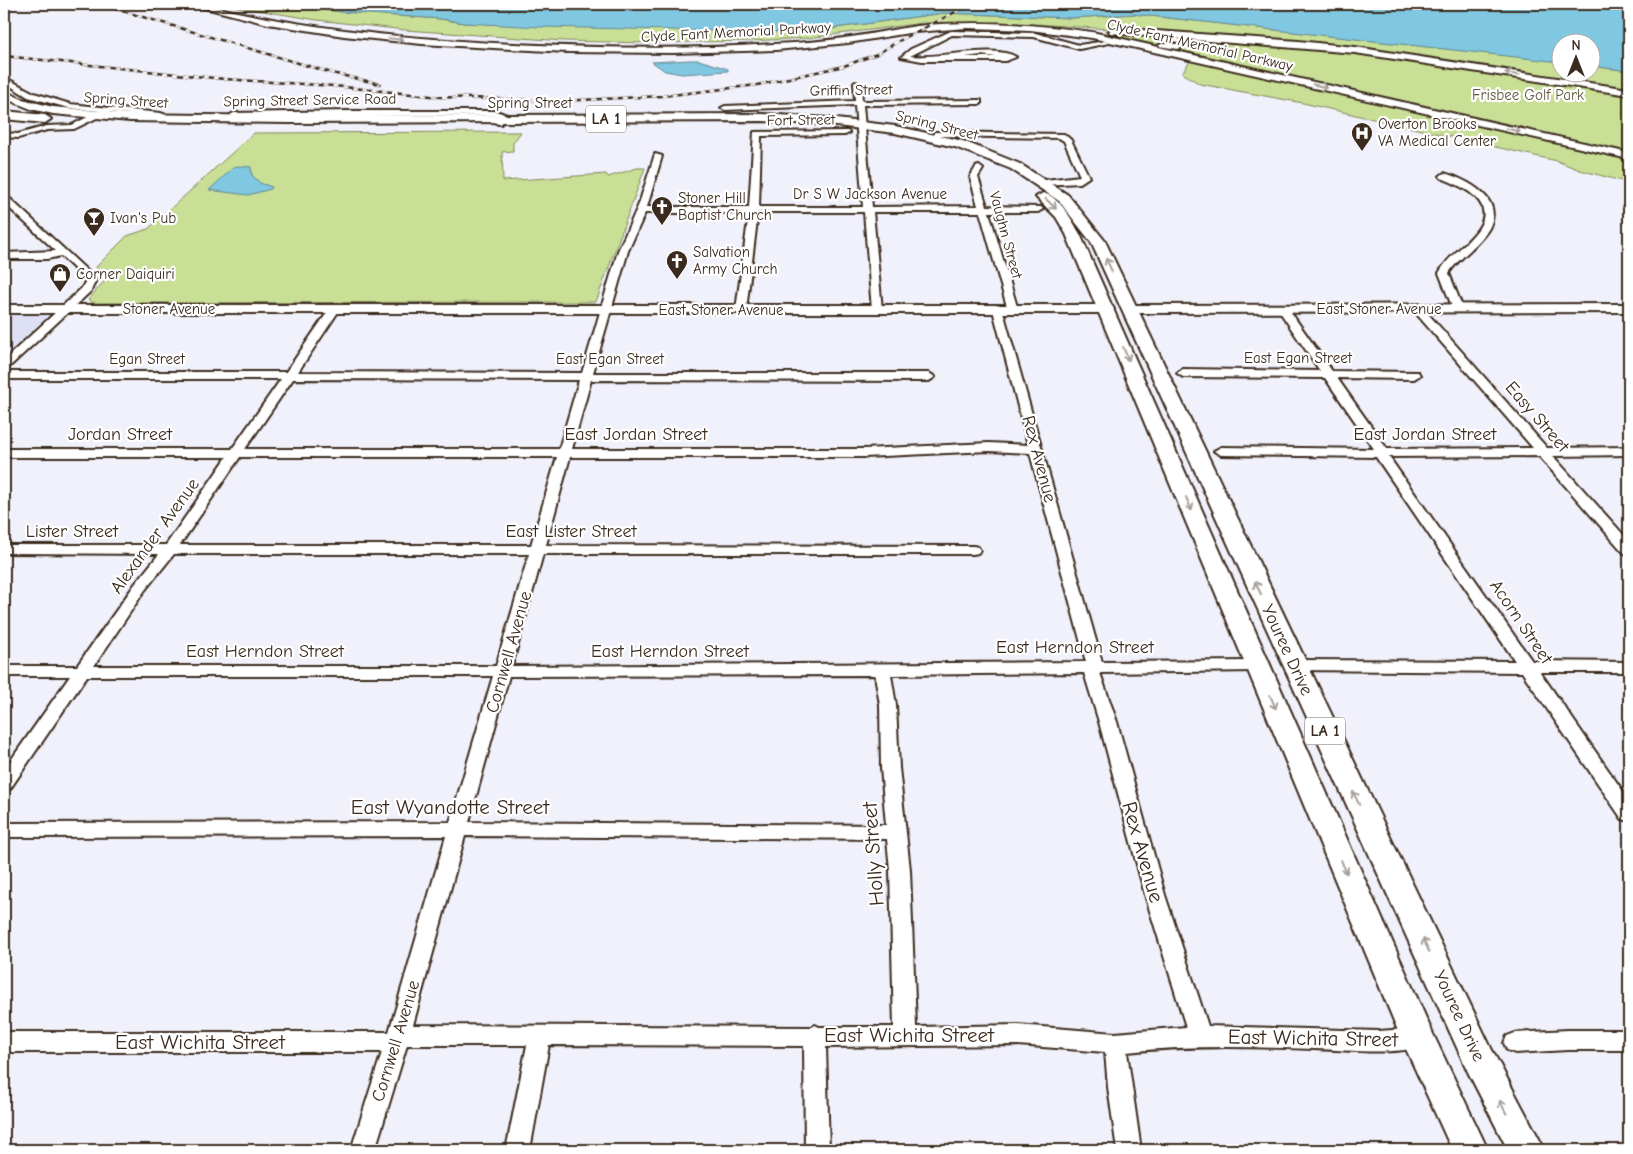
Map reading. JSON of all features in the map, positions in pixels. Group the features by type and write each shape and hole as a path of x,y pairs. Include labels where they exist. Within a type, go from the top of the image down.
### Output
{"main road":[{"name":"Clyde Fant Memorial Parkway","path":"193,4 274,22 394,39 603,50 697,50 776,47 847,40 925,28 1008,26 1092,35 1156,46 1192,58 1629,156"},
{"name":"Clyde Fant Memorial Parkway","path":"207,4 274,17 370,28 491,38 601,44 775,42 838,36 917,25 964,23 1073,28 1269,42 1395,56 1629,92"},
{"path":"1008,26 1063,33 1106,43 1156,46"},
{"path":"1073,28 1171,38 1269,42"},
{"name":"Spring Street","path":"4,95 40,107 95,115 170,119 748,122 861,128 907,133 964,147 1006,162 1045,183 1063,196 1083,216 1098,241 1118,309"},
{"name":"Spring Street","path":"4,115 84,121 499,121"},
{"name":"Spring Street","path":"861,128 965,156 1008,174 1034,190 1054,206 1069,226 1118,309"},
{"name":"East Stoner Avenue","path":"335,310 1629,308"},
{"name":"Youree Drive","path":"1118,309 1294,665 1476,1053 1527,1150"},
{"name":"Youree Drive","path":"1118,309 1258,666 1418,1038 1470,1150"},
{"name":"Stoner Avenue","path":"4,310 335,310"},
{"path":"1258,666 1294,665"}],"street":[{"path":"929,59 981,53 1014,57 1006,59 929,59 908,59 904,57 913,50 951,34 1004,33 1035,35 1067,46 1079,47 1106,43"},
{"path":"1171,38 1187,44 1178,47 1156,46 1154,42 1156,40 1171,38"},
{"name":"Spring Street Service Road","path":"4,79 21,91 69,106 128,113 172,115 496,113 502,114 499,121"},
{"path":"857,84 877,310"},
{"path":"4,95 21,91"},
{"name":"Griffin Street","path":"725,108 859,102 978,102"},
{"name":"Spring Street Service Road","path":"4,135 18,136 43,128 74,127 108,110"},
{"name":"Fort Street","path":"754,210 757,134 845,133"},
{"path":"938,134 1061,136 1067,140 1084,177 1080,180 1045,183"},
{"name":"Cornwell Avenue","path":"363,1150 398,1038 623,251 634,223 642,210 658,156"},
{"name":"Vaughn Street","path":"978,169 974,177 984,209 1005,310"},
{"path":"1444,176 1472,189 1483,198 1487,205 1489,219 1481,234 1456,254 1444,273 1458,308"},
{"path":"4,198 9,209 91,279 87,289 4,366"},
{"name":"Dr S W Jackson Avenue","path":"642,210 1038,209"},
{"path":"740,310 754,210"},
{"path":"4,256 48,256 62,253"},
{"name":"Acorn Street","path":"1283,308 1629,814"},
{"name":"Easy Street","path":"1418,309 1629,550"},
{"name":"Alexander Avenue","path":"4,784 140,587 170,550 335,310"},
{"name":"Rex Avenue","path":"1005,310 1036,449 1108,722 1155,895 1200,1036"},
{"name":"East Egan Street","path":"1183,373 1414,375"},
{"name":"Egan Street","path":"4,375 290,375"},
{"name":"East Egan Street","path":"290,375 928,377"},
{"name":"East Jordan Street","path":"236,453 864,453 989,447 1036,449"},
{"name":"East Jordan Street","path":"1221,451 1381,453 1629,451"},
{"name":"Jordan Street","path":"4,453 236,453"},
{"name":"Lister Street","path":"4,549 170,550"},
{"name":"East Lister Street","path":"170,550 973,550"},
{"path":"1294,665 1629,667"},
{"name":"East Herndon Street","path":"4,671 503,671 1258,666"},
{"name":"Holly Street","path":"882,668 888,706 900,870 905,1036"},
{"name":"East Wyandotte Street","path":"4,830 457,829 896,832"},
{"path":"518,1150 540,1035"},
{"name":"East Wichita Street","path":"4,1042 540,1035 1018,1035 1115,1043 1200,1036 1378,1041 1418,1038"},
{"path":"815,1035 817,1150"},
{"path":"1515,1043 1568,1040 1629,1040"},
{"path":"1115,1043 1119,1087 1129,1150"}],"shaded area":[{"path":"4,313 42,313 47,316 4,357"}],"green space":[{"name":"Frisbee Golf Park","path":"220,4 285,4 342,12 441,19 464,23 758,32 814,31 944,13 1072,18 1133,14 1550,60 1550,82 1600,82 1600,67 1629,71 1629,155 1166,51 1103,33 1109,29 1004,22 923,23 808,38 648,43 564,41 405,30 317,20"},
{"path":"1192,58 1629,157 1629,183 1580,170 1557,161 1303,103 1200,84 1182,73"},
{"path":"521,132 513,143 513,151 502,152 503,181 606,174 608,177 637,168 645,168 596,302 94,303 88,300 106,279 96,267 127,236 148,229 254,133"}],"water":[{"path":"285,4 1609,4 1629,6 1629,71 1600,67 1600,32 1550,32 1550,61 1133,14 1072,18 944,13 814,31 758,32 541,27 464,23 441,19 342,12"},
{"path":"699,60 728,69 728,71 682,74 665,71 652,62"},
{"path":"234,167 251,167 252,175 260,183 272,187 271,189 248,195 209,190"}],"railway":[{"path":"99,4 332,73 380,84"},
{"path":"893,44 971,4"},
{"path":"4,56 224,79 334,86 440,97 560,101 663,96 757,85 844,66 877,54 899,41"}],"place":[{"name":"Overton Brooks VA Medical Center","path":"1362,152"},
{"name":"Stoner Hill Baptist Church","path":"662,226"},
{"name":"Ivan's Pub","path":"94,237"},
{"name":"Salvation Army Church","path":"677,280"},
{"name":"Corner Daiquiri","path":"60,293"}]}
